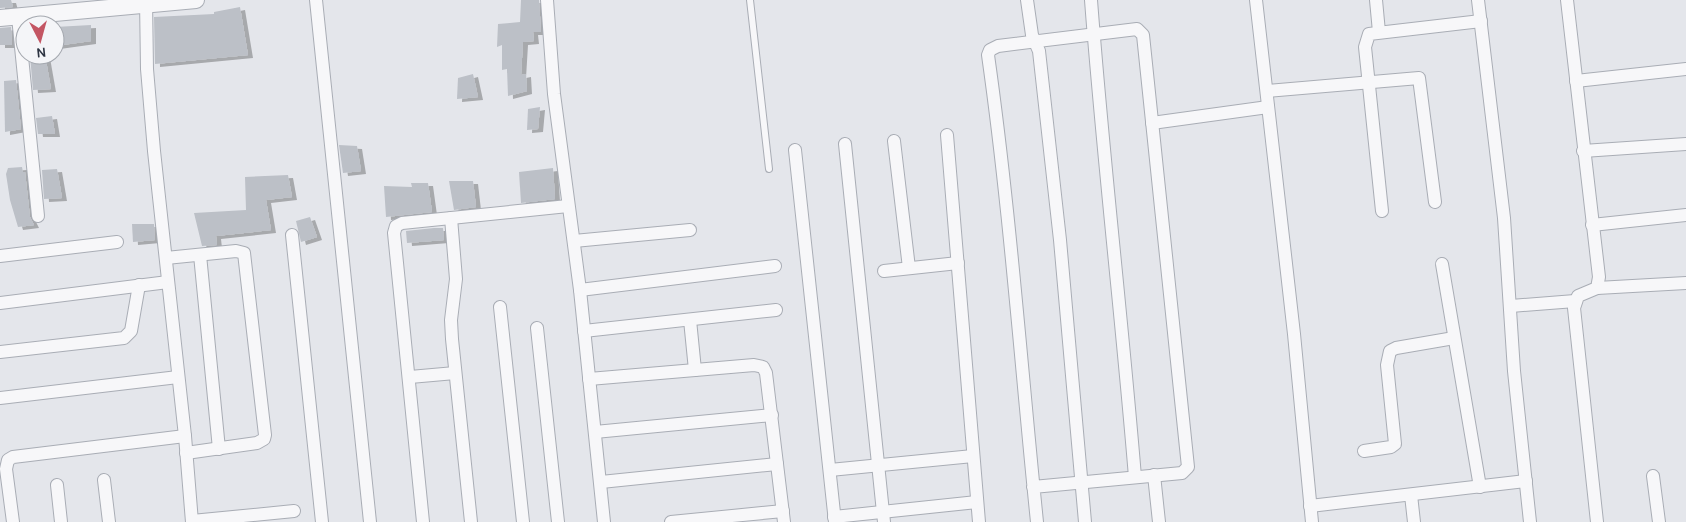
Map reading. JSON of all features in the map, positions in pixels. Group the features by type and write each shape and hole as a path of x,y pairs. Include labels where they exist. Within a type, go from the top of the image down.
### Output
{"street":[{"path":"35,15 146,2 196,0"},
{"path":"316,0 370,522"},
{"path":"547,0 554,94 580,290 604,522"},
{"path":"1027,0 1034,40 1040,51 1060,240 1080,483 1085,522"},
{"path":"1091,0 1135,477"},
{"path":"1256,0 1294,334 1312,522"},
{"path":"1376,0 1379,32"},
{"path":"1478,0 1504,218 1513,362 1530,522"},
{"path":"1570,0 1583,150 1599,277 1597,288"},
{"path":"146,2 147,69 185,436 192,522 294,511"},
{"path":"0,18 15,17"},
{"path":"1382,211 1369,81 1366,39 1368,34 1481,21"},
{"path":"1033,487 1182,473 1188,467 1141,31 1132,28 993,47 988,55 1009,217 1036,522"},
{"path":"23,65 38,216"},
{"path":"1576,81 1686,69"},
{"path":"1267,92 1369,81 1419,78 1435,202"},
{"path":"1152,123 1268,107"},
{"path":"947,135 979,522"},
{"path":"894,141 909,268"},
{"path":"845,144 884,517"},
{"path":"1583,150 1686,144"},
{"path":"795,150 834,520 884,517 977,502"},
{"path":"423,522 410,377 394,233 396,226 402,223 568,206"},
{"path":"1592,226 1686,215"},
{"path":"451,218 456,279 452,320 471,522"},
{"path":"574,241 690,230"},
{"path":"292,235 322,522"},
{"path":"0,256 117,242"},
{"path":"166,258 236,251 241,251 246,257 265,434 261,442 186,454"},
{"path":"200,255 219,449"},
{"path":"884,271 958,263"},
{"path":"1442,264 1480,487"},
{"path":"580,290 775,266"},
{"path":"0,303 168,282"},
{"path":"1597,522 1575,301 1578,296 1597,288 1686,283"},
{"path":"0,352 124,338 131,331 139,286"},
{"path":"1511,306 1575,301"},
{"path":"500,307 523,522"},
{"path":"584,331 776,310"},
{"path":"690,320 695,370"},
{"path":"537,328 558,522"},
{"path":"1364,451 1391,447 1395,444 1387,365 1390,351 1396,348 1454,338"},
{"path":"589,379 754,365 762,367 766,373 783,517 671,522"},
{"path":"410,377 456,373"},
{"path":"0,398 178,377"},
{"path":"595,432 772,415"},
{"path":"13,522 6,469 8,460 185,436"},
{"path":"830,470 973,456"},
{"path":"601,482 777,464"},
{"path":"1154,475 1159,522"},
{"path":"1653,476 1659,522"},
{"path":"104,480 109,522"},
{"path":"1310,506 1526,482"},
{"path":"57,486 61,522"},
{"path":"1411,495 1414,522"}],"lane":[{"path":"750,0 769,170"}],"building":[{"path":"0,0 11,0 13,7 0,8"},
{"path":"521,0 539,0 541,32 533,32 534,41 523,42 521,75 526,74 527,91 508,96 507,69 502,70 502,45 497,47 498,24 520,22"},
{"path":"240,7 248,55 155,64 154,17 214,14 214,12"},
{"path":"91,25 91,41 65,45 65,26"},
{"path":"11,27 12,45 0,45 0,28"},
{"path":"31,65 47,65 51,89 33,90"},
{"path":"473,74 478,97 457,99 458,78"},
{"path":"16,80 21,129 5,132 4,81"},
{"path":"540,107 538,129 527,130 528,109"},
{"path":"52,116 55,134 38,134 36,118"},
{"path":"339,145 357,146 361,171 343,173"},
{"path":"22,167 23,172 25,172 30,217 34,225 18,227 10,200 6,174 8,168"},
{"path":"553,168 555,199 521,203 519,172"},
{"path":"57,169 62,198 44,199 42,170"},
{"path":"288,175 292,197 266,200 271,230 216,236 217,245 202,246 194,213 246,210 245,177"},
{"path":"449,181 473,181 476,207 454,210"},
{"path":"411,183 428,183 432,212 386,217 384,186 412,187"},
{"path":"310,217 317,237 301,242 296,221"},
{"path":"132,224 154,224 155,240 133,242"},
{"path":"443,228 444,240 407,243 406,231"}]}
